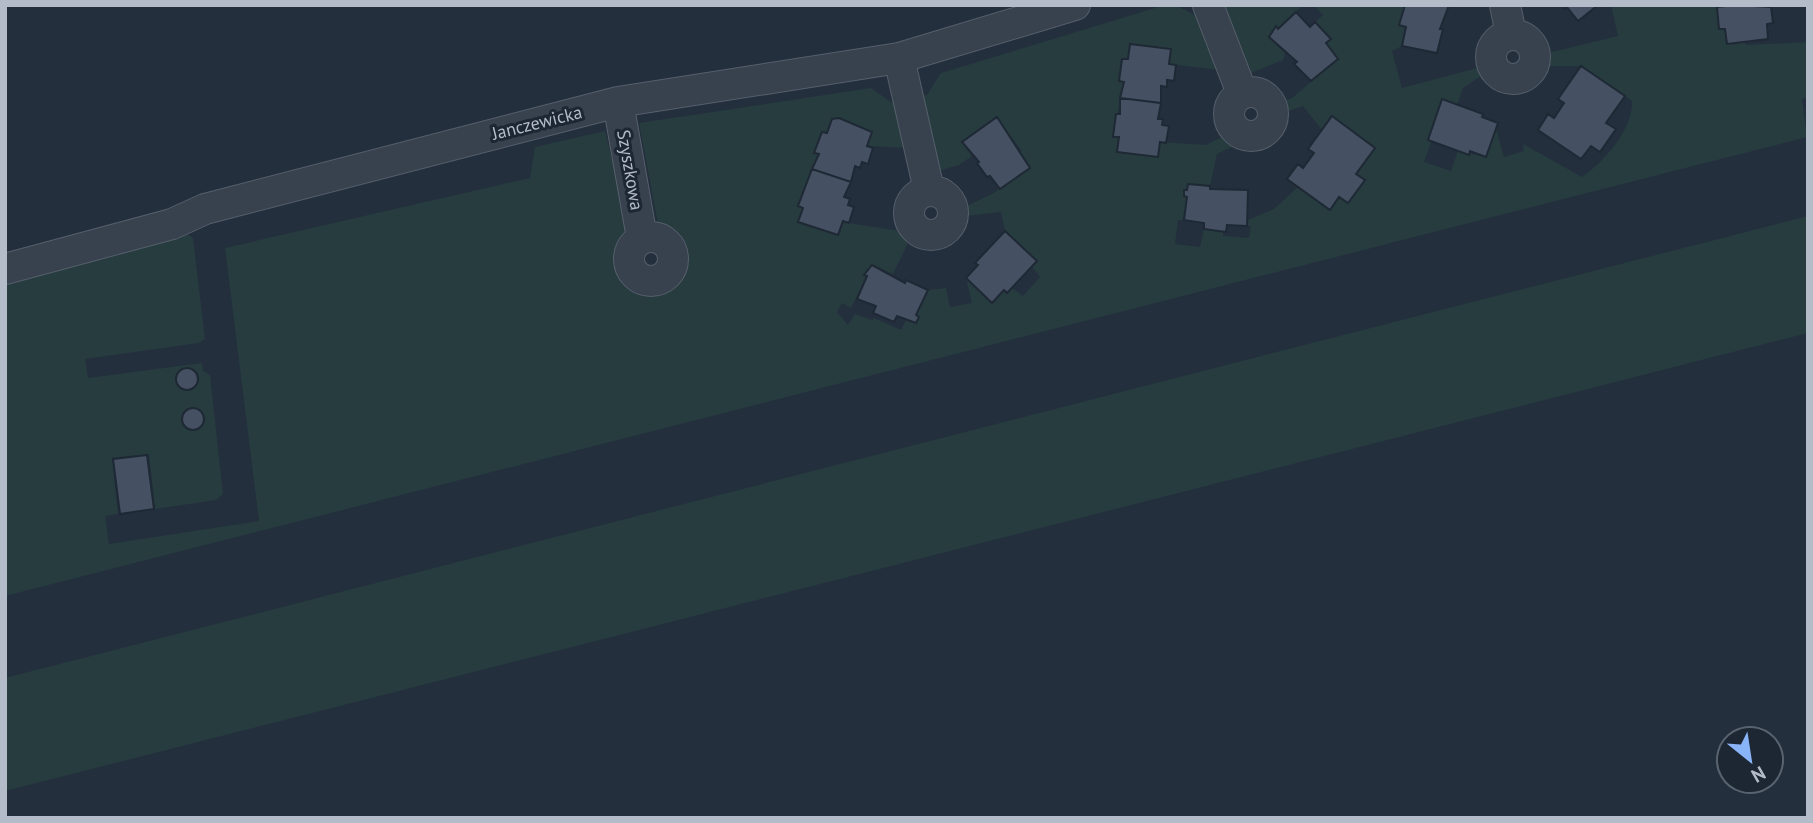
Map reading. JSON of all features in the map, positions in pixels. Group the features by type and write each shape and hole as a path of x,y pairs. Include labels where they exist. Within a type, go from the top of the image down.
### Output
{"street":[{"name":"Janczewicka","path":"5,269 172,224 205,209 618,102 899,58 1075,5"},
{"path":"1208,5 1242,93"},
{"path":"1505,5 1511,34"},
{"path":"899,58 929,190"},
{"name":"Szyszkowa","path":"618,102 642,238"}],"green space":[{"path":"1165,5 1175,5 1197,16 1220,70 1169,64 1171,49 1130,44 1128,59 1122,59 1119,81 1124,82 1113,136 1119,137 1117,152 1158,157 1160,142 1206,145 1228,134 1238,144 1217,154 1210,186 1188,184 1187,190 1184,190 1184,196 1187,197 1184,220 1178,220 1175,244 1200,247 1204,229 1223,231 1223,236 1249,238 1251,226 1247,226 1248,220 1274,209 1298,187 1330,210 1339,197 1348,203 1364,181 1356,174 1375,147 1332,116 1322,130 1303,106 1286,112 1284,101 1292,98 1338,59 1326,43 1330,38 1315,22 1323,15 1314,5 1405,5 1399,24 1406,27 1402,46 1392,51 1402,88 1481,67 1484,74 1463,88 1457,105 1428,140 1431,142 1424,162 1451,171 1458,151 1486,157 1496,129 1504,157 1524,151 1523,144 1582,177 1600,162 1623,133 1632,101 1581,66 1545,66 1548,53 1618,36 1611,5 1717,5 1719,29 1725,29 1734,45 1744,42 1747,45 1808,42 1808,97 1802,99 1807,137 5,596 5,274 186,233 193,238 205,339 199,343 85,359 88,378 202,363 203,371 210,375 223,494 216,500 155,509 149,454 112,458 118,514 105,516 109,544 259,521 225,248 530,178 535,147 605,131 629,228 614,259 617,277 636,288 655,291 670,287 682,279 688,266 687,252 677,237 658,224 639,123 871,88 891,102 897,101 909,148 867,146 847,121 832,119 827,133 822,132 815,153 819,154 798,206 849,223 900,231 908,243 893,274 872,265 864,275 867,276 851,308 842,303 837,312 848,325 855,314 872,320 874,318 901,330 906,320 916,323 919,317 916,315 928,290 946,288 950,307 972,303 966,278 992,303 1004,290 1012,288 1023,296 1040,277 1005,231 1001,212 966,216 964,207 992,194 1029,168 1019,154 1022,151 996,117 962,142 972,156 959,165 938,171 921,96 927,95 941,73"},
{"path":"1303,5 1278,29 1276,27 1269,37 1285,53 1283,60 1251,73 1226,7"},
{"path":"1808,216 1808,333 5,791 5,678"}],"building":[{"path":"1405,5 1449,5 1440,29 1443,29 1437,53 1402,46 1406,27 1399,25"},
{"path":"1562,5 1598,5 1578,21 1567,7 1564,9"},
{"path":"1717,7 1771,7 1773,23 1767,24 1768,39 1727,44 1725,29 1719,29"},
{"path":"1296,12 1310,27 1315,22 1331,39 1326,43 1338,59 1311,81 1294,64 1297,62 1269,37 1276,26 1278,29"},
{"path":"1130,44 1171,49 1169,64 1176,65 1174,81 1167,80 1167,87 1161,86 1161,103 1120,98 1124,82 1119,81 1122,59 1128,59"},
{"path":"1581,66 1625,96 1606,123 1616,129 1600,152 1591,146 1581,159 1538,130 1548,114 1554,118 1564,103 1558,99"},
{"path":"1120,98 1161,103 1158,119 1163,119 1162,125 1169,126 1166,143 1160,142 1158,157 1117,152 1119,137 1113,137 1116,114 1120,114"},
{"path":"1442,99 1483,114 1482,117 1498,123 1486,157 1470,151 1469,155 1428,140"},
{"path":"1332,116 1375,148 1356,174 1365,180 1348,203 1339,197 1330,210 1287,179 1298,164 1303,168 1314,153 1308,149"},
{"path":"997,117 1030,168 1000,189 990,176 987,177 977,163 979,162 962,142"},
{"path":"839,118 872,132 867,146 873,148 868,164 862,162 860,168 855,166 851,182 812,169 819,154 814,153 822,132 827,133 832,119"},
{"path":"812,169 851,182 844,197 850,199 848,205 854,207 849,223 843,221 838,235 798,222 803,208 798,206"},
{"path":"1188,184 1210,186 1210,189 1248,190 1247,226 1227,225 1226,232 1204,229 1204,223 1184,220 1187,197 1184,196 1184,190 1187,190"},
{"path":"1005,231 1037,261 1007,293 1004,290 992,303 966,278 978,265 975,263"},
{"path":"872,265 905,283 906,280 928,290 916,315 919,317 916,323 897,316 894,322 873,313 876,306 857,299 867,276 864,275"},
{"path":"187,368 197,375 198,379 191,389 187,390 177,383 176,379 183,369"},
{"path":"193,408 203,415 204,419 197,429 193,430 183,423 182,419 189,409"},
{"path":"147,455 154,509 120,514 113,459"}]}
